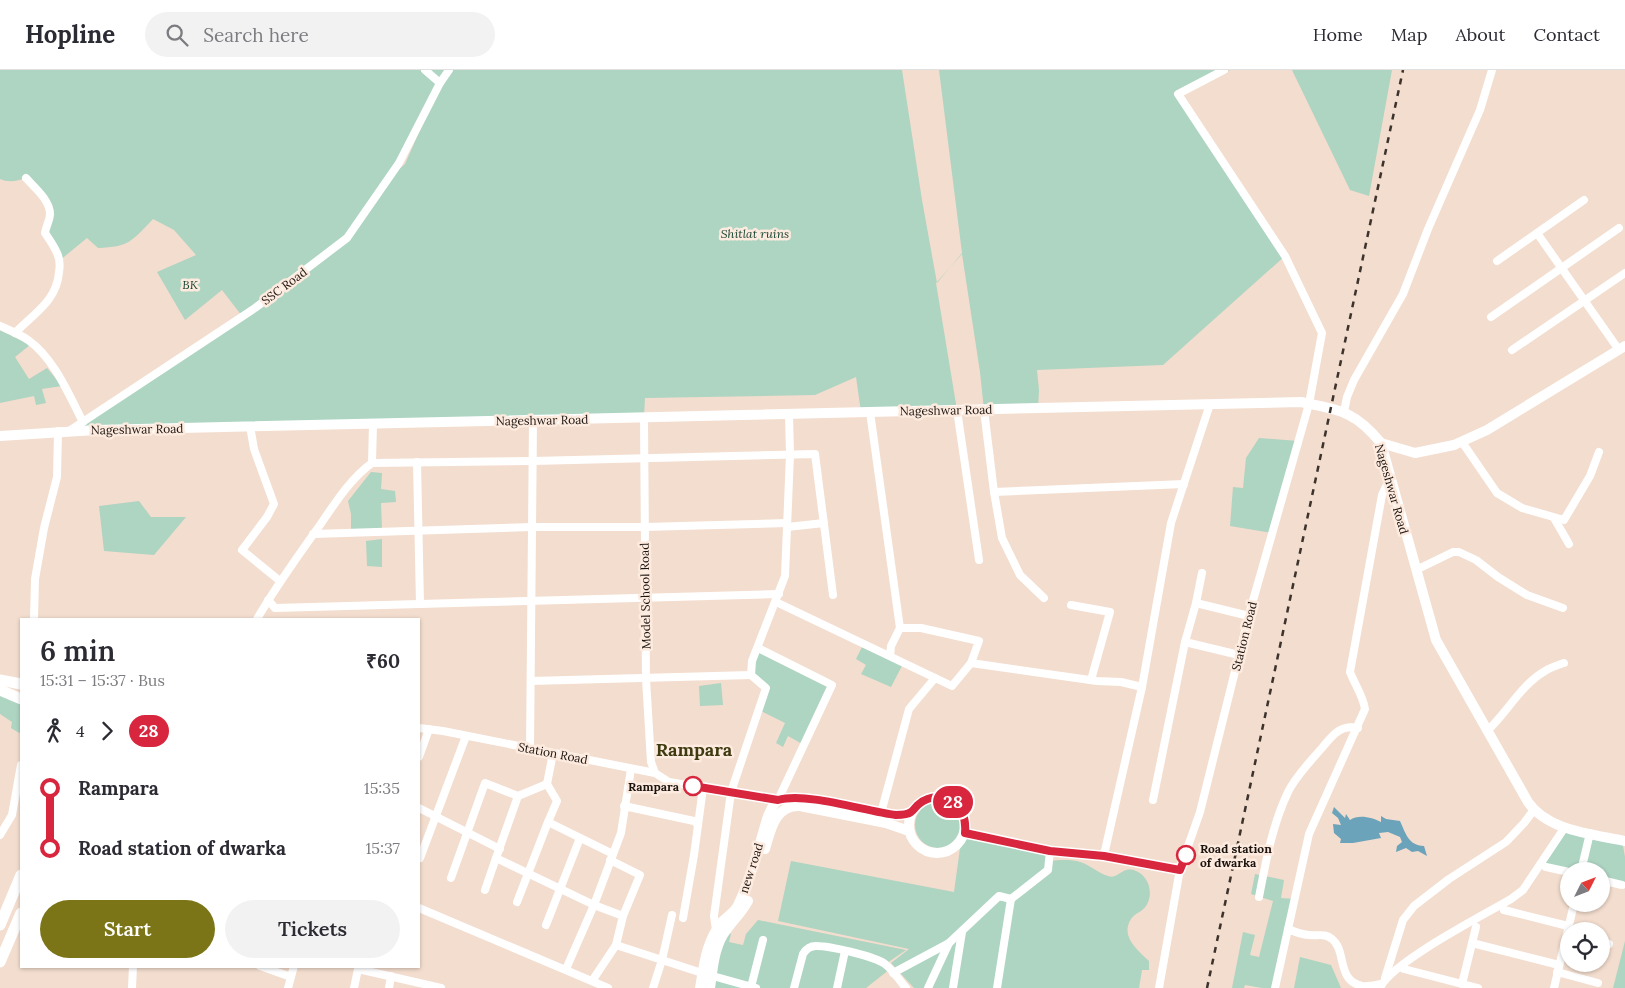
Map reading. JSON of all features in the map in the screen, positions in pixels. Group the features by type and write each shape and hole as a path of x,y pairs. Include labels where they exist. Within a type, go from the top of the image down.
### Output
{"highway":[{"path":"0,680 20,684"},
{"path":"0,690 20,699"},
{"path":"0,926 20,877"},
{"path":"0,962 20,914"}],"main road":[{"path":"1381,442 1415,453 1454,446 1488,430 1622,348"},
{"name":"Nageshwar Road","path":"0,436 63,431 250,426 1301,402 1336,408 1367,426 1381,442 1436,640 1522,793 1534,810 1547,821 1625,841"},
{"path":"934,797 943,797 951,801 958,807 966,824 965,833 961,841 946,853 936,854 918,847 912,840 909,831 912,812 917,805 934,797"},
{"path":"778,800 786,798 811,800 881,813 903,815 912,812"},
{"name":"new road","path":"719,933 723,921 738,907 745,891 768,816 772,806 778,800"},
{"path":"790,806 800,806 886,823 909,831"},
{"name":"new road","path":"710,988 707,975 709,943 742,913 750,895 775,820 782,811 790,806"},
{"name":"new road","path":"700,988 707,975"}],"street":[{"path":"425,70 440,83"},
{"name":"SSC Road","path":"63,431 83,422 255,308 347,238 399,163 440,83 449,70"},
{"name":"Station Road","path":"1160,988 1176,869 1200,812 1249,616 1308,404 1322,333 1285,256 1178,94 1224,70"},
{"path":"1344,412 1347,397 1354,380 1403,294 1428,229 1480,110 1492,70"},
{"path":"15,333 54,294 59,278 60,264 57,253 45,233 50,214 48,206 40,193 26,178"},
{"path":"1497,261 1584,200"},
{"path":"1491,317 1619,228"},
{"path":"1537,233 1585,301 1622,348"},
{"path":"1512,350 1625,273"},
{"path":"0,326 29,340 43,354 61,379 83,422"},
{"path":"1104,856 1142,687 1171,523 1210,404"},
{"path":"957,410 979,560"},
{"path":"984,410 994,492 1002,538 1020,575 1044,598"},
{"path":"870,412 900,628 891,646 890,656"},
{"path":"751,675 752,661 785,576 790,455 789,414"},
{"name":"Model School Road","path":"644,417 646,679 651,762 655,774"},
{"path":"530,749 533,420"},
{"path":"372,462 373,424"},
{"path":"250,426 254,449 274,504 267,517 242,550 280,581"},
{"path":"34,618 35,579 44,528 57,477 63,431"},
{"path":"1462,442 1497,493 1522,508 1564,520 1590,476 1599,452"},
{"path":"258,618 280,581 313,534 362,470 372,462 533,461 815,454 834,595"},
{"path":"417,462 420,604"},
{"path":"1275,988 1309,834 1365,710 1364,699 1354,683 1350,672 1382,495 1390,478"},
{"path":"994,492 1184,484"},
{"path":"1554,518 1569,544"},
{"path":"313,534 532,527 644,527 824,523"},
{"path":"1416,570 1453,552 1459,552 1476,560 1526,595 1564,608"},
{"path":"1152,800 1185,642 1202,573"},
{"path":"268,600 275,608 779,594"},
{"path":"776,602 952,686 971,663 979,641 921,628 900,628"},
{"path":"1196,603 1249,616"},
{"path":"1072,605 1110,612 1091,680"},
{"path":"1185,642 1239,655"},
{"path":"758,648 832,685 778,800"},
{"path":"971,663 1091,680 1121,682 1142,687"},
{"path":"1488,730 1531,682 1546,670 1564,663"},
{"path":"531,681 751,675 766,688 731,792 714,916 719,933"},
{"path":"881,813 909,710 935,678"},
{"path":"1259,896 1272,836 1289,791 1297,778 1333,736 1349,726 1358,728"},
{"name":"Station Road","path":"420,728 655,774 669,782 703,788"},
{"path":"420,754 429,729"},
{"path":"420,858 466,736"},
{"path":"517,902 557,801 547,784 553,753"},
{"path":"566,969 594,905 620,833 631,769"},
{"path":"0,835 12,815 20,771"},
{"path":"451,878 485,783 518,796 547,784"},
{"path":"683,918 703,788 778,800 790,806"},
{"path":"484,890 518,796"},
{"path":"775,820 782,809 782,804 778,800"},
{"path":"624,806 694,821 698,825"},
{"path":"420,808 500,849"},
{"path":"1380,987 1386,976 1403,920 1414,906 1449,879 1506,842 1534,810"},
{"path":"548,822 580,838 640,875 623,916 616,945 592,981"},
{"path":"1288,929 1302,934 1327,936 1334,940 1339,948 1343,969 1350,979 1362,986 1380,987 1411,957 1511,899 1523,890 1565,827"},
{"path":"965,833 1050,851 1104,856 1176,869"},
{"path":"1583,862 1590,833"},
{"path":"546,925 580,838"},
{"path":"997,988 1011,899 1048,870 1050,851"},
{"path":"496,858 594,905 623,916"},
{"path":"1546,867 1560,870"},
{"path":"1610,882 1622,885"},
{"path":"893,973 949,943 999,896 1011,899"},
{"path":"420,909 608,988"},
{"path":"1504,910 1560,928"},
{"path":"653,988 662,960 672,915"},
{"path":"1462,984 1476,927"},
{"path":"953,988 962,932"},
{"path":"616,945 707,975 753,987 764,940"},
{"path":"928,988 949,943"},
{"path":"1472,943 1558,968 1598,983"},
{"path":"794,988 803,954 806,949 815,946 846,951 883,962 906,988"},
{"path":"837,988 846,951"},
{"path":"1554,988 1560,961"},
{"path":"132,988 133,968"},
{"path":"266,968 291,977"},
{"path":"288,988 293,968"},
{"path":"354,988 359,968"},
{"path":"363,968 423,986 441,988"},
{"path":"1404,969 1478,988"},
{"path":"389,988 391,976"}],"green space":[{"path":"0,70 902,70 957,410 861,412 856,377 815,395 645,398 644,417 69,431 242,316 222,290 185,320 157,272 196,255 174,230 153,219 135,238 123,244 98,248 87,238 59,261 45,233 48,206 26,178 13,181 0,179","holes":["436,94 405,164 390,177"]},
{"path":"939,70 1230,70 1179,94 1285,256 1163,365 1037,370 1038,408 984,410 962,254 950,267 962,253"},
{"path":"1292,70 1392,70 1369,196 1350,190"},
{"path":"0,330 30,345 15,357 29,379 47,368 62,386 42,389 46,403 36,405 34,396 0,403"},
{"path":"1259,438 1298,441 1272,533 1230,526 1233,487 1243,488 1246,458"},
{"path":"371,472 382,473 381,489 395,491 396,502 381,503 382,530 351,531 351,514 348,501"},
{"path":"139,501 151,517 186,517 154,555 104,551 99,506"},
{"path":"382,539 382,567 367,566 366,541"},
{"path":"864,643 904,662 891,687 861,674 866,665 856,659"},
{"path":"758,648 832,685 804,745 788,736 783,747 776,743 785,723 759,710 766,688 751,675"},
{"path":"721,683 723,705 700,706 699,686"},
{"path":"0,695 20,704 20,733 11,728 12,722 0,714"},
{"path":"938,802 951,806 957,812 961,825 957,838 951,844 938,848 925,844 919,838 915,825 919,812 925,806"},
{"path":"1565,827 1622,840 1625,857 1625,886 1610,882 1610,862 1560,862 1560,869 1542,866"},
{"path":"965,833 1050,851 1049,861 1065,860 1084,863 1112,877 1127,870 1140,873 1147,881 1150,896 1144,908 1131,919 1127,931 1131,942 1149,961 1149,970 1142,970 1139,988 914,988 891,963 909,949 778,921 791,861 954,892 961,841"},
{"path":"1255,874 1284,880 1281,898 1295,899 1278,988 1245,985 1244,988 1232,988 1243,932 1255,935 1250,955 1259,957 1273,901 1251,894"},
{"path":"758,920 906,950 887,963 890,969 866,988 711,988 726,929 731,934 729,942 743,945 746,934"},
{"path":"1625,941 1625,988 1613,988"},
{"path":"1300,957 1331,965 1341,988 1294,988"}],"water":[{"path":"1334,807 1345,818 1346,814 1350,820 1357,817 1365,817 1381,822 1381,816 1386,819 1400,821 1408,838 1414,844 1424,846 1427,856 1418,851 1412,852 1406,848 1396,852 1397,846 1402,842 1400,837 1388,832 1379,833 1381,838 1353,843 1340,843 1341,839 1334,833 1333,824 1341,825 1338,818 1332,813"}],"railway":[{"path":"1207,988 1403,70"}],"bus line":[{"name":"28","path":"693,786 778,800 786,798 811,800 896,815 912,812 917,805 925,800 943,797 958,807 963,815 966,824 965,833 1050,851 1104,856 1180,870 1186,855"}],"place":[{"name":"Rampara","path":"693,786"},
{"name":"Road station of dwarka","path":"1186,855"}],"district":[{"name":"Rampara","path":"694,749"}],"park label":[{"name":"Shitlat ruins","path":"755,233"},
{"name":"BK","path":"190,284"}]}
